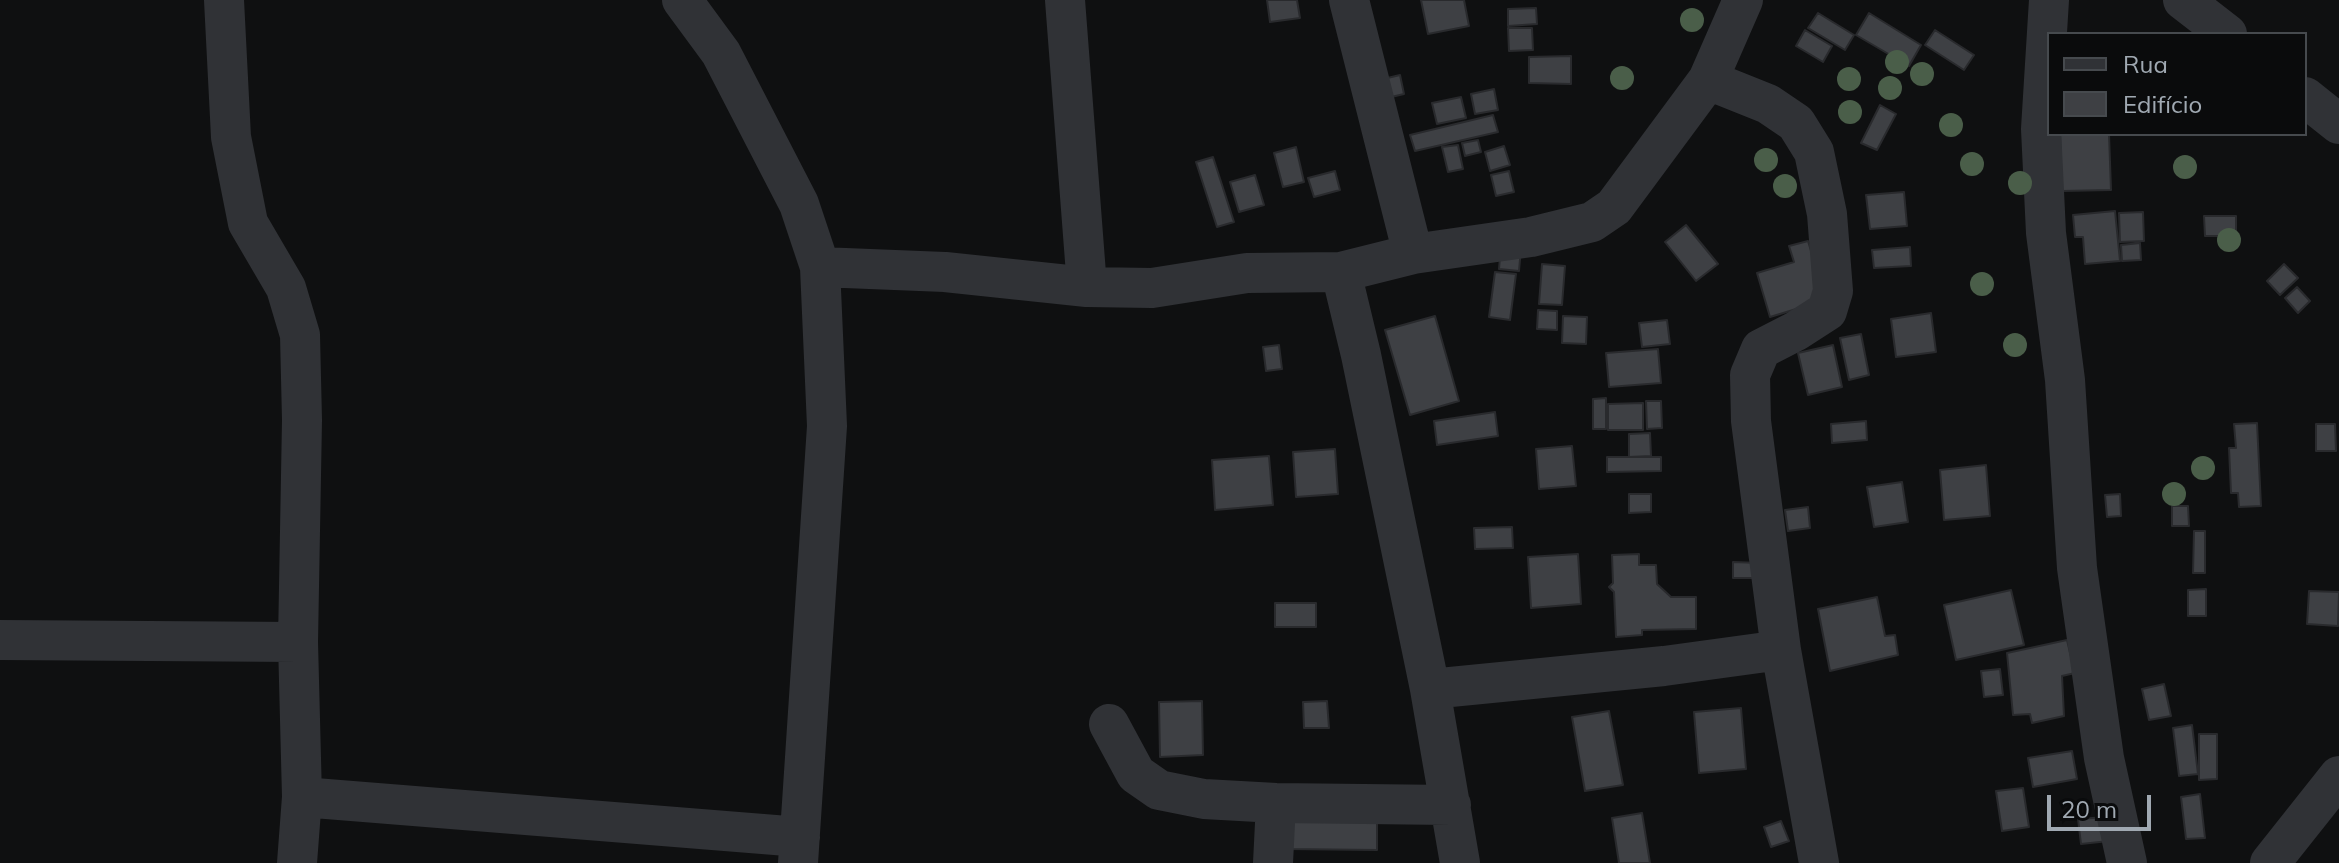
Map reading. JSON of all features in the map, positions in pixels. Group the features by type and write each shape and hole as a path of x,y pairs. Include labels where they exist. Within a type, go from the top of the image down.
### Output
{"street":[{"path":"224,0 231,137 248,223 286,288 300,335 302,420 298,642 302,797 297,863"},
{"path":"302,797 799,850 827,426 820,267 792,190 721,53 682,0"},
{"path":"1065,0 1087,287"},
{"path":"1349,0 1413,254"},
{"path":"820,267 945,272 1087,287 1152,288 1247,273 1341,272 1413,254 1531,237 1592,222 1614,207 1708,80 1743,0"},
{"path":"2047,32 2049,0"},
{"path":"2183,0 2224,32"},
{"path":"2047,32 2041,129 2046,233 2065,380 2077,568 2104,758 2127,863"},
{"path":"1708,80 1768,104 1796,123 1814,152 1827,214 1833,291 1827,311 1761,349 1750,375 1751,421 1781,650 1819,863"},
{"path":"2307,99 2339,124"},
{"path":"1341,272 1430,689 1460,863"},
{"path":"0,640 298,642"},
{"path":"1430,689 1664,666 1781,650"},
{"path":"1109,724 1136,774 1159,790 1204,799 1276,803 1451,805"},
{"path":"2270,863 2339,776"},
{"path":"1273,863 1276,803"}],"building":[{"path":"1267,0 1297,0 1300,18 1270,22"},
{"path":"1421,0 1464,0 1469,26 1428,34"},
{"path":"1536,8 1537,24 1508,26 1508,9"},
{"path":"1818,13 1854,35 1845,50 1808,28"},
{"path":"1869,13 1921,45 1909,66 1856,35"},
{"path":"1508,28 1532,28 1533,50 1509,51"},
{"path":"1805,30 1832,46 1823,62 1796,46"},
{"path":"1935,30 1974,55 1964,70 1925,45"},
{"path":"1571,56 1571,84 1529,83 1529,57"},
{"path":"1400,75 1404,94 1383,99 1379,80"},
{"path":"1494,89 1498,110 1475,114 1471,94"},
{"path":"1461,97 1466,118 1437,124 1432,103"},
{"path":"1880,105 1896,114 1877,150 1861,143"},
{"path":"1493,115 1498,132 1415,151 1410,135"},
{"path":"2060,136 2109,136 2111,190 2062,191"},
{"path":"1478,140 1481,152 1465,156 1462,143"},
{"path":"1458,145 1463,169 1448,172 1442,147"},
{"path":"1504,146 1510,165 1490,171 1485,152"},
{"path":"1296,147 1304,182 1283,187 1274,153"},
{"path":"1213,157 1234,222 1217,227 1196,162"},
{"path":"1335,171 1340,190 1314,197 1308,178"},
{"path":"1509,171 1514,192 1496,196 1491,175"},
{"path":"1255,175 1264,205 1239,212 1230,182"},
{"path":"1904,192 1907,226 1870,229 1866,195"},
{"path":"2115,211 2120,261 2085,264 2083,237 2075,237 2073,215"},
{"path":"2143,212 2144,241 2120,242 2119,213"},
{"path":"2204,216 2236,216 2236,236 2205,236"},
{"path":"1686,225 1718,264 1696,281 1665,242"},
{"path":"1808,241 1826,300 1770,317 1757,273 1794,262 1789,246"},
{"path":"2140,243 2141,260 2122,261 2121,245"},
{"path":"1501,246 1521,248 1519,271 1499,269"},
{"path":"1910,247 1911,266 1874,268 1872,250"},
{"path":"1542,264 1565,266 1562,305 1539,304"},
{"path":"2284,264 2298,278 2280,295 2267,281"},
{"path":"1495,272 1516,274 1510,320 1489,317"},
{"path":"2297,287 2310,301 2298,313 2285,298"},
{"path":"1538,310 1557,311 1557,330 1537,329"},
{"path":"1931,313 1936,352 1896,357 1891,319"},
{"path":"1435,316 1459,401 1410,415 1385,330"},
{"path":"1563,316 1587,317 1586,344 1562,343"},
{"path":"1667,320 1670,344 1642,347 1639,323"},
{"path":"1861,334 1869,375 1849,380 1840,338"},
{"path":"1279,345 1282,369 1266,371 1263,347"},
{"path":"1833,345 1842,387 1808,395 1798,353"},
{"path":"1658,349 1661,383 1609,387 1606,353"},
{"path":"1606,398 1606,429 1593,429 1593,399"},
{"path":"1646,401 1661,401 1662,428 1647,429"},
{"path":"1643,403 1643,430 1608,430 1608,404"},
{"path":"1495,412 1498,436 1437,445 1434,421"},
{"path":"1866,421 1867,440 1832,443 1831,424"},
{"path":"2257,423 2261,506 2239,507 2238,493 2231,493 2229,448 2236,448 2234,424"},
{"path":"2316,424 2335,424 2336,451 2316,451"},
{"path":"1650,433 1651,456 1629,457 1629,434"},
{"path":"1572,446 1576,486 1539,489 1536,449"},
{"path":"1335,449 1338,494 1296,497 1293,452"},
{"path":"1269,456 1273,505 1215,510 1212,460"},
{"path":"1607,457 1661,457 1661,471 1607,472"},
{"path":"1986,465 1990,516 1944,520 1940,470"},
{"path":"1902,482 1908,522 1874,527 1867,487"},
{"path":"1629,494 1651,494 1651,512 1629,513"},
{"path":"2120,494 2121,516 2107,517 2105,495"},
{"path":"2172,506 2188,506 2189,526 2172,526"},
{"path":"1808,507 1810,528 1788,531 1785,510"},
{"path":"1512,527 1513,548 1475,549 1474,528"},
{"path":"2194,531 2205,531 2205,573 2193,573"},
{"path":"1578,554 1581,604 1531,608 1528,557"},
{"path":"1639,554 1639,565 1656,565 1657,584 1671,597 1696,597 1696,629 1642,630 1642,635 1616,637 1614,592 1609,587 1613,583 1612,555"},
{"path":"1733,562 1760,563 1760,578 1733,578"},
{"path":"2206,589 2206,616 2188,616 2188,590"},
{"path":"2011,590 2024,645 1956,660 1944,605"},
{"path":"2309,591 2339,592 2338,626 2307,624"},
{"path":"1877,597 1885,636 1895,635 1898,655 1830,671 1818,609"},
{"path":"1275,603 1316,603 1316,627 1275,627"},
{"path":"2067,640 2075,673 2062,676 2064,716 2032,723 2030,714 2013,715 2007,653"},
{"path":"2000,669 2003,695 1984,697 1981,671"},
{"path":"2164,684 2171,716 2149,720 2142,689"},
{"path":"1202,701 1203,755 1160,757 1159,702"},
{"path":"1327,701 1329,728 1304,728 1303,702"},
{"path":"1741,708 1746,769 1699,773 1694,712"},
{"path":"1609,711 1623,785 1585,791 1572,717"},
{"path":"2192,725 2198,774 2179,776 2173,728"},
{"path":"2199,734 2217,734 2217,779 2199,780"},
{"path":"2072,751 2077,779 2033,787 2028,758"},
{"path":"2023,788 2029,827 2002,831 1996,791"},
{"path":"2200,794 2205,838 2186,839 2181,797"},
{"path":"1287,810 1377,811 1377,850 1287,849"},
{"path":"1642,813 1650,863 1619,863 1612,818"},
{"path":"2107,817 2109,841 2081,844 2078,819"},
{"path":"1781,821 1789,841 1771,847 1764,827"}]}
